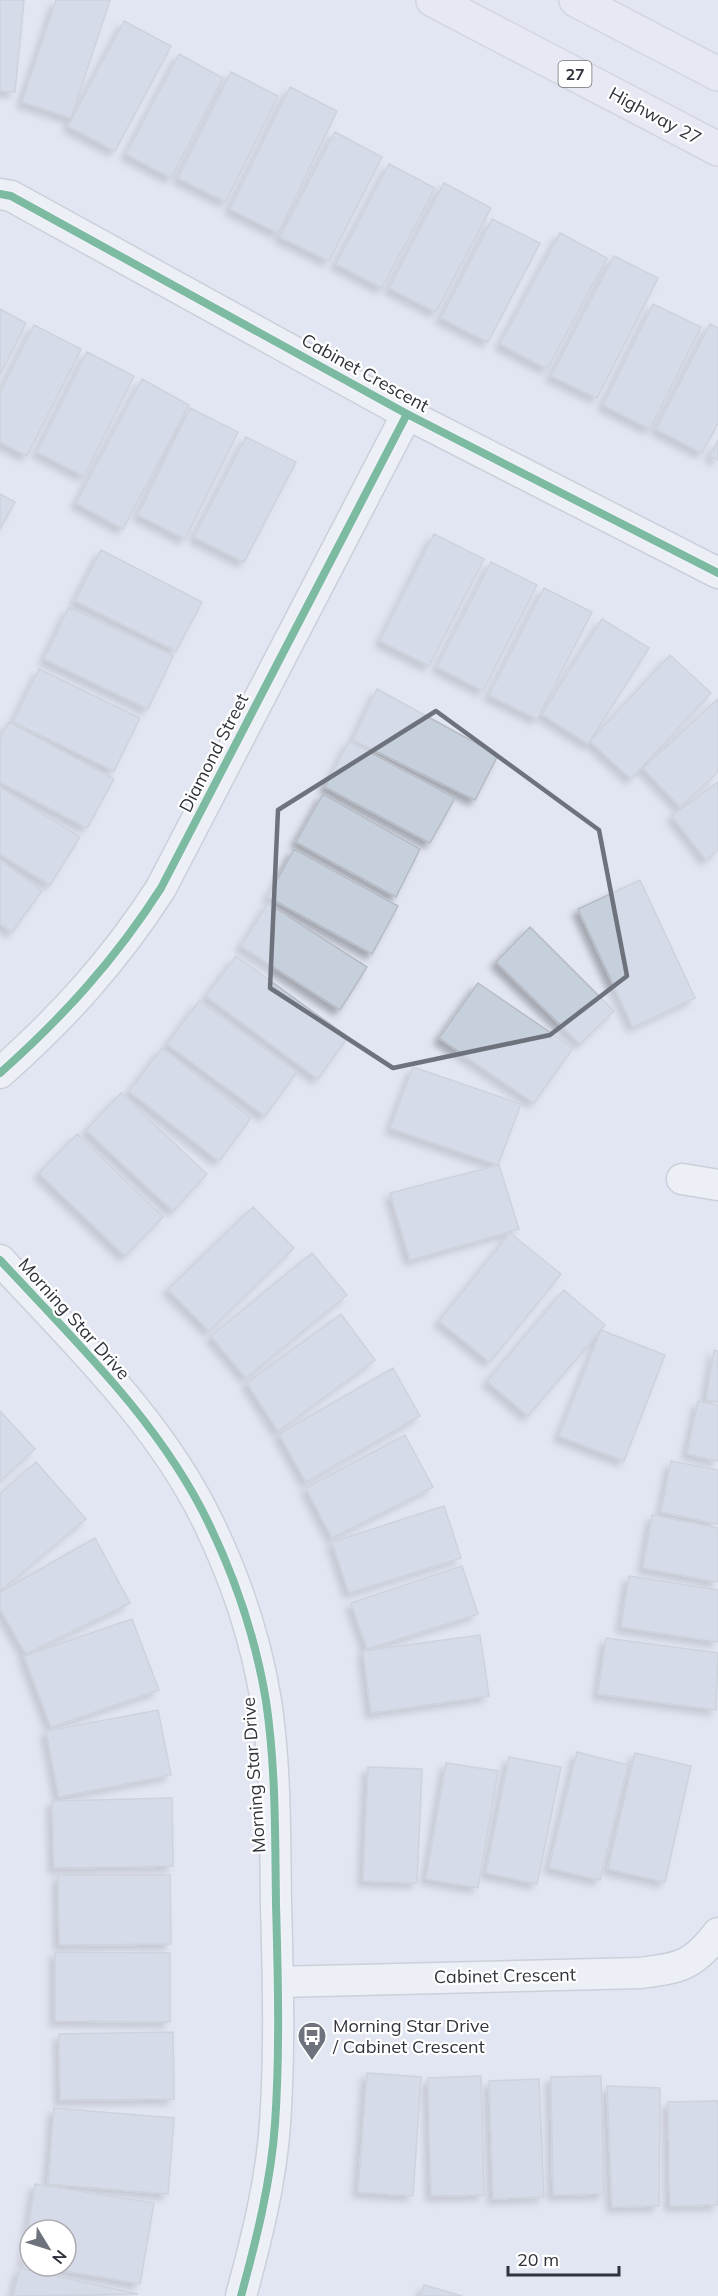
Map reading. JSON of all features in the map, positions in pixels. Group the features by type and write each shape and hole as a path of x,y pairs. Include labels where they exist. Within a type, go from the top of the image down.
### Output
{"main road":[{"name":"Highway 27","path":"433,0 718,149"},
{"path":"576,0 718,74"}],"street":[{"name":"Cabinet Crescent","path":"0,194 11,196 407,414 718,573"},
{"name":"Diamond Street","path":"0,1073 92,984 131,936 161,888 407,414"},
{"path":"682,1179 718,1185"},
{"name":"Morning Star Drive","path":"0,1260 76,1342 152,1432 189,1487 209,1523 239,1595 266,1700 272,1760 278,1982 275,2126 263,2202 242,2296"},
{"name":"Cabinet Crescent","path":"278,1982 640,1973 676,1968 701,1955 718,1933"}],"highlighted area":[{"path":"436,711 599,830 627,976 550,1035 393,1068 270,988 278,810"}],"building":[{"path":"0,0 24,0 15,92 0,91"},
{"path":"56,0 110,0 71,118 22,102"},
{"path":"124,21 171,46 115,151 68,126"},
{"path":"179,54 223,78 171,178 126,154"},
{"path":"231,72 278,96 226,202 178,178"},
{"path":"290,87 337,111 278,233 230,209"},
{"path":"335,132 382,157 329,261 280,237"},
{"path":"389,164 435,188 382,288 336,264"},
{"path":"444,183 491,208 436,312 389,288"},
{"path":"492,219 540,243 488,342 441,318"},
{"path":"560,233 607,258 547,369 500,344"},
{"path":"614,256 658,278 597,398 551,376"},
{"path":"653,304 701,327 650,429 603,405"},
{"path":"0,309 26,323 0,375"},
{"path":"710,324 718,328 718,423 702,453 656,429"},
{"path":"34,325 81,349 27,456 0,442 0,393"},
{"path":"87,352 134,376 84,476 37,452"},
{"path":"142,379 189,405 123,529 76,503"},
{"path":"190,408 238,432 185,539 138,515"},
{"path":"246,437 296,462 244,562 194,537"},
{"path":"718,440 718,460 710,456"},
{"path":"0,494 15,502 0,529"},
{"path":"434,534 484,559 429,666 380,641"},
{"path":"101,550 202,602 176,651 75,601"},
{"path":"491,562 537,585 483,691 437,667"},
{"path":"544,588 592,612 537,719 489,695"},
{"path":"69,607 173,656 148,709 44,659"},
{"path":"602,619 649,648 588,744 542,714"},
{"path":"670,655 711,693 631,779 590,741"},
{"path":"39,669 140,718 114,771 13,722"},
{"path":"377,689 498,755 475,800 353,740"},
{"path":"718,699 718,772 680,807 643,768"},
{"path":"9,722 114,779 87,828 0,782 0,738"},
{"path":"349,741 455,798 430,843 325,787"},
{"path":"718,782 718,850 706,860 672,816"},
{"path":"0,787 80,837 50,885 0,854"},
{"path":"323,794 420,849 396,897 296,842"},
{"path":"294,849 398,906 372,954 268,897"},
{"path":"0,860 42,891 12,932 0,924"},
{"path":"640,880 695,998 633,1027 578,909"},
{"path":"268,903 367,967 340,1010 241,946"},
{"path":"530,927 614,1011 580,1044 496,962"},
{"path":"236,956 348,1037 318,1079 206,996"},
{"path":"478,983 573,1048 534,1103 439,1038"},
{"path":"199,1001 297,1072 265,1116 167,1044"},
{"path":"162,1048 251,1118 219,1161 129,1091"},
{"path":"413,1067 521,1104 498,1165 390,1128"},
{"path":"121,1093 207,1174 173,1211 86,1130"},
{"path":"77,1134 163,1217 125,1256 39,1173"},
{"path":"499,1165 519,1229 410,1260 390,1193"},
{"path":"253,1207 294,1248 209,1331 168,1289"},
{"path":"510,1233 561,1274 490,1362 439,1321"},
{"path":"312,1253 347,1295 246,1378 211,1336"},
{"path":"564,1290 605,1325 528,1416 487,1381"},
{"path":"341,1314 375,1360 278,1431 247,1383"},
{"path":"601,1330 665,1355 624,1461 559,1436"},
{"path":"714,1350 718,1351 718,1402 706,1400"},
{"path":"393,1368 420,1416 306,1482 279,1434"},
{"path":"698,1401 718,1405 718,1461 687,1454"},
{"path":"0,1411 35,1449 0,1481"},
{"path":"405,1435 433,1487 332,1538 306,1488"},
{"path":"671,1461 718,1470 718,1524 661,1512"},
{"path":"36,1462 86,1519 0,1591 0,1494"},
{"path":"444,1506 461,1558 349,1593 332,1542"},
{"path":"652,1515 718,1528 718,1582 643,1568"},
{"path":"95,1538 130,1603 26,1654 0,1609 0,1592"},
{"path":"462,1566 478,1614 367,1649 351,1603"},
{"path":"629,1576 718,1590 718,1642 621,1627"},
{"path":"132,1619 159,1690 51,1727 24,1656"},
{"path":"480,1635 489,1696 371,1713 363,1651"},
{"path":"606,1638 718,1653 716,1710 598,1694"},
{"path":"158,1710 171,1775 59,1797 46,1731"},
{"path":"577,1752 628,1765 600,1880 549,1868"},
{"path":"635,1753 691,1766 665,1882 608,1869"},
{"path":"509,1757 561,1767 537,1884 486,1873"},
{"path":"446,1763 498,1771 478,1888 426,1879"},
{"path":"368,1767 422,1769 417,1883 363,1881"},
{"path":"172,1798 173,1866 54,1868 52,1801"},
{"path":"58,1875 170,1875 171,1944 59,1945"},
{"path":"55,1952 170,1953 170,2022 55,2021"},
{"path":"173,2032 174,2099 60,2100 59,2034"},
{"path":"367,2073 421,2077 413,2196 358,2192"},
{"path":"481,2076 484,2195 431,2196 428,2078"},
{"path":"601,2076 604,2194 553,2195 551,2077"},
{"path":"539,2079 544,2197 493,2199 489,2081"},
{"path":"607,2086 660,2088 659,2206 612,2207"},
{"path":"718,2101 718,2205 670,2206 668,2102"},
{"path":"54,2108 174,2118 168,2194 48,2184"},
{"path":"35,2184 154,2203 140,2284 78,2273 78,2218 30,2218"},
{"path":"18,2276 18,2278 65,2278 138,2294 13,2296"},
{"path":"424,2285 462,2296 421,2296"}],"cycle path":[{"path":"0,194 11,196 407,414 718,573"},
{"path":"0,1073 87,987 161,888 407,414"},
{"path":"0,1260 115,1384 167,1452 189,1487 219,1545 244,1611 257,1655 266,1701 273,1777 278,2070 270,2168 241,2296"}],"place":[{"name":"Morning Star Drive / Cabinet Crescent","path":"312,2062"}]}
